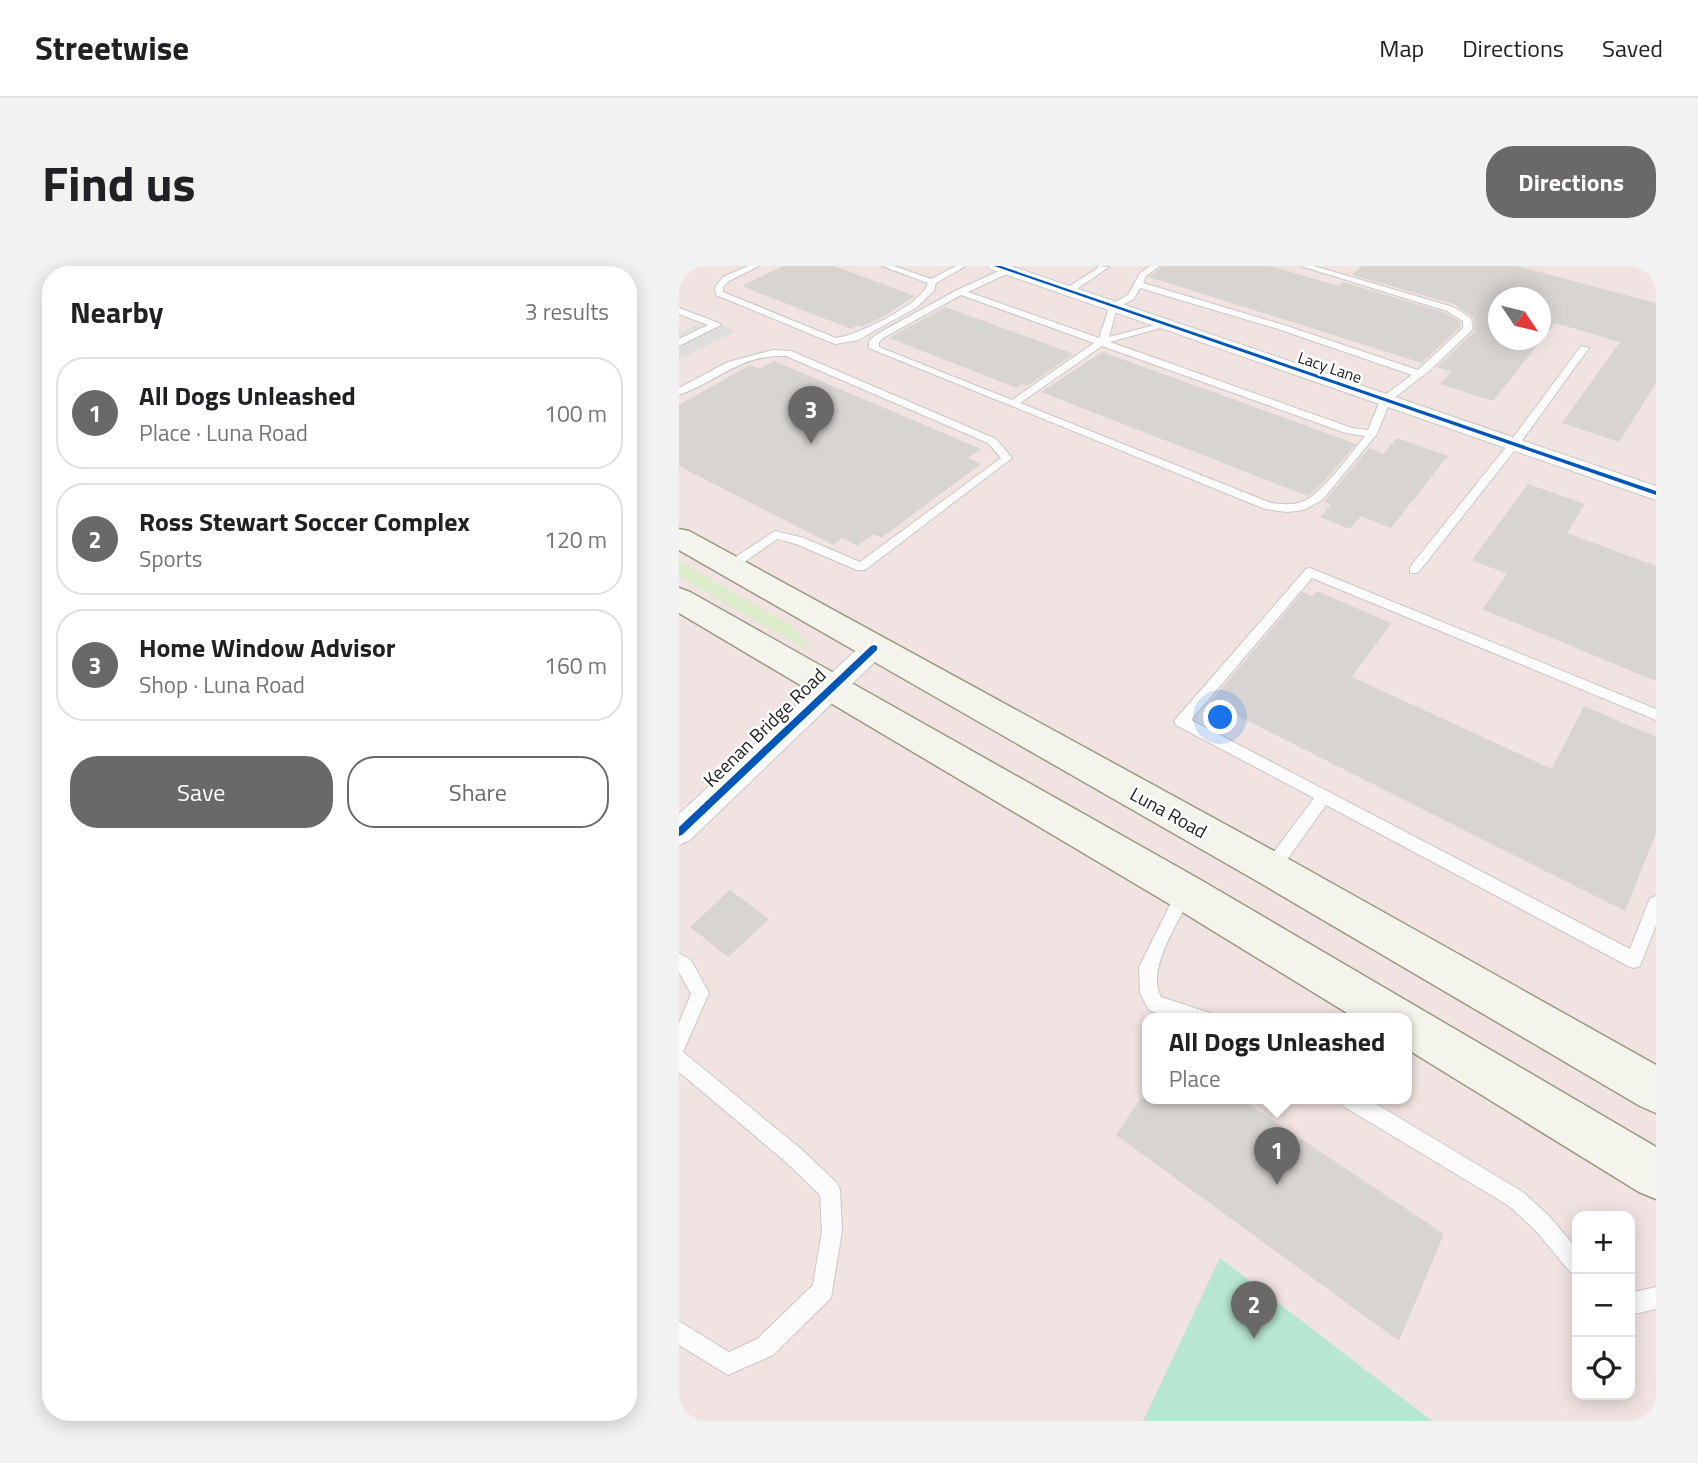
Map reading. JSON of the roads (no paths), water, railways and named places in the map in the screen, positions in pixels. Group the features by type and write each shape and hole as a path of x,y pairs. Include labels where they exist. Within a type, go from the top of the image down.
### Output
{"main road":[{"name":"Luna Road","path":"679,538 1271,869 1656,1090"},
{"path":"679,600 1185,892 1388,1013"},
{"path":"1412,1028 1656,1175"}],"street":[{"name":"Lacy Lane","path":"1002,268 1656,493"},
{"name":"Keenan Bridge Road","path":"679,832 874,648"}],"lane":[{"path":"679,272 692,266"},
{"path":"755,266 726,279 719,287 719,293 835,341 855,338 914,305 931,289 932,282"},
{"path":"886,266 932,282 963,266"},
{"path":"1068,291 1104,266"},
{"path":"1103,341 1113,307 1131,297 1143,275 1156,266"},
{"path":"1002,268 880,336 874,341 874,348 1269,506 1287,508 1304,506 1318,498 1372,435 1385,400 1457,343 1468,329 1468,320 1450,309 1305,266"},
{"path":"1137,284 1420,374"},
{"path":"960,292 1350,431 1372,435"},
{"path":"679,311 711,327"},
{"path":"679,319 711,327"},
{"path":"1012,404 1103,341 1166,325"},
{"path":"679,343 711,327"},
{"path":"1414,570 1514,444 1584,348"},
{"path":"679,392 745,357 763,353 787,353 992,441 1006,458 861,567 800,541 775,535 729,567"},
{"path":"1656,715 1310,572 1181,721 1633,960 1656,904"},
{"path":"1271,869 1325,795"},
{"path":"1184,1013 1155,1004 1149,993 1148,967 1185,892"},
{"path":"679,961 685,966 699,993 679,1045"},
{"path":"679,1060 794,1156 830,1190 832,1231 823,1290 765,1347 728,1364 679,1332"},
{"path":"1358,1104 1516,1199 1543,1224 1572,1259"},
{"path":"1635,1303 1656,1298"}],"place":[{"name":"Home Window Advisor","path":"811,444"},
{"name":"All Dogs Unleashed","path":"1277,1185"},
{"name":"Ross Stewart Soccer Complex","path":"1254,1339"}]}
